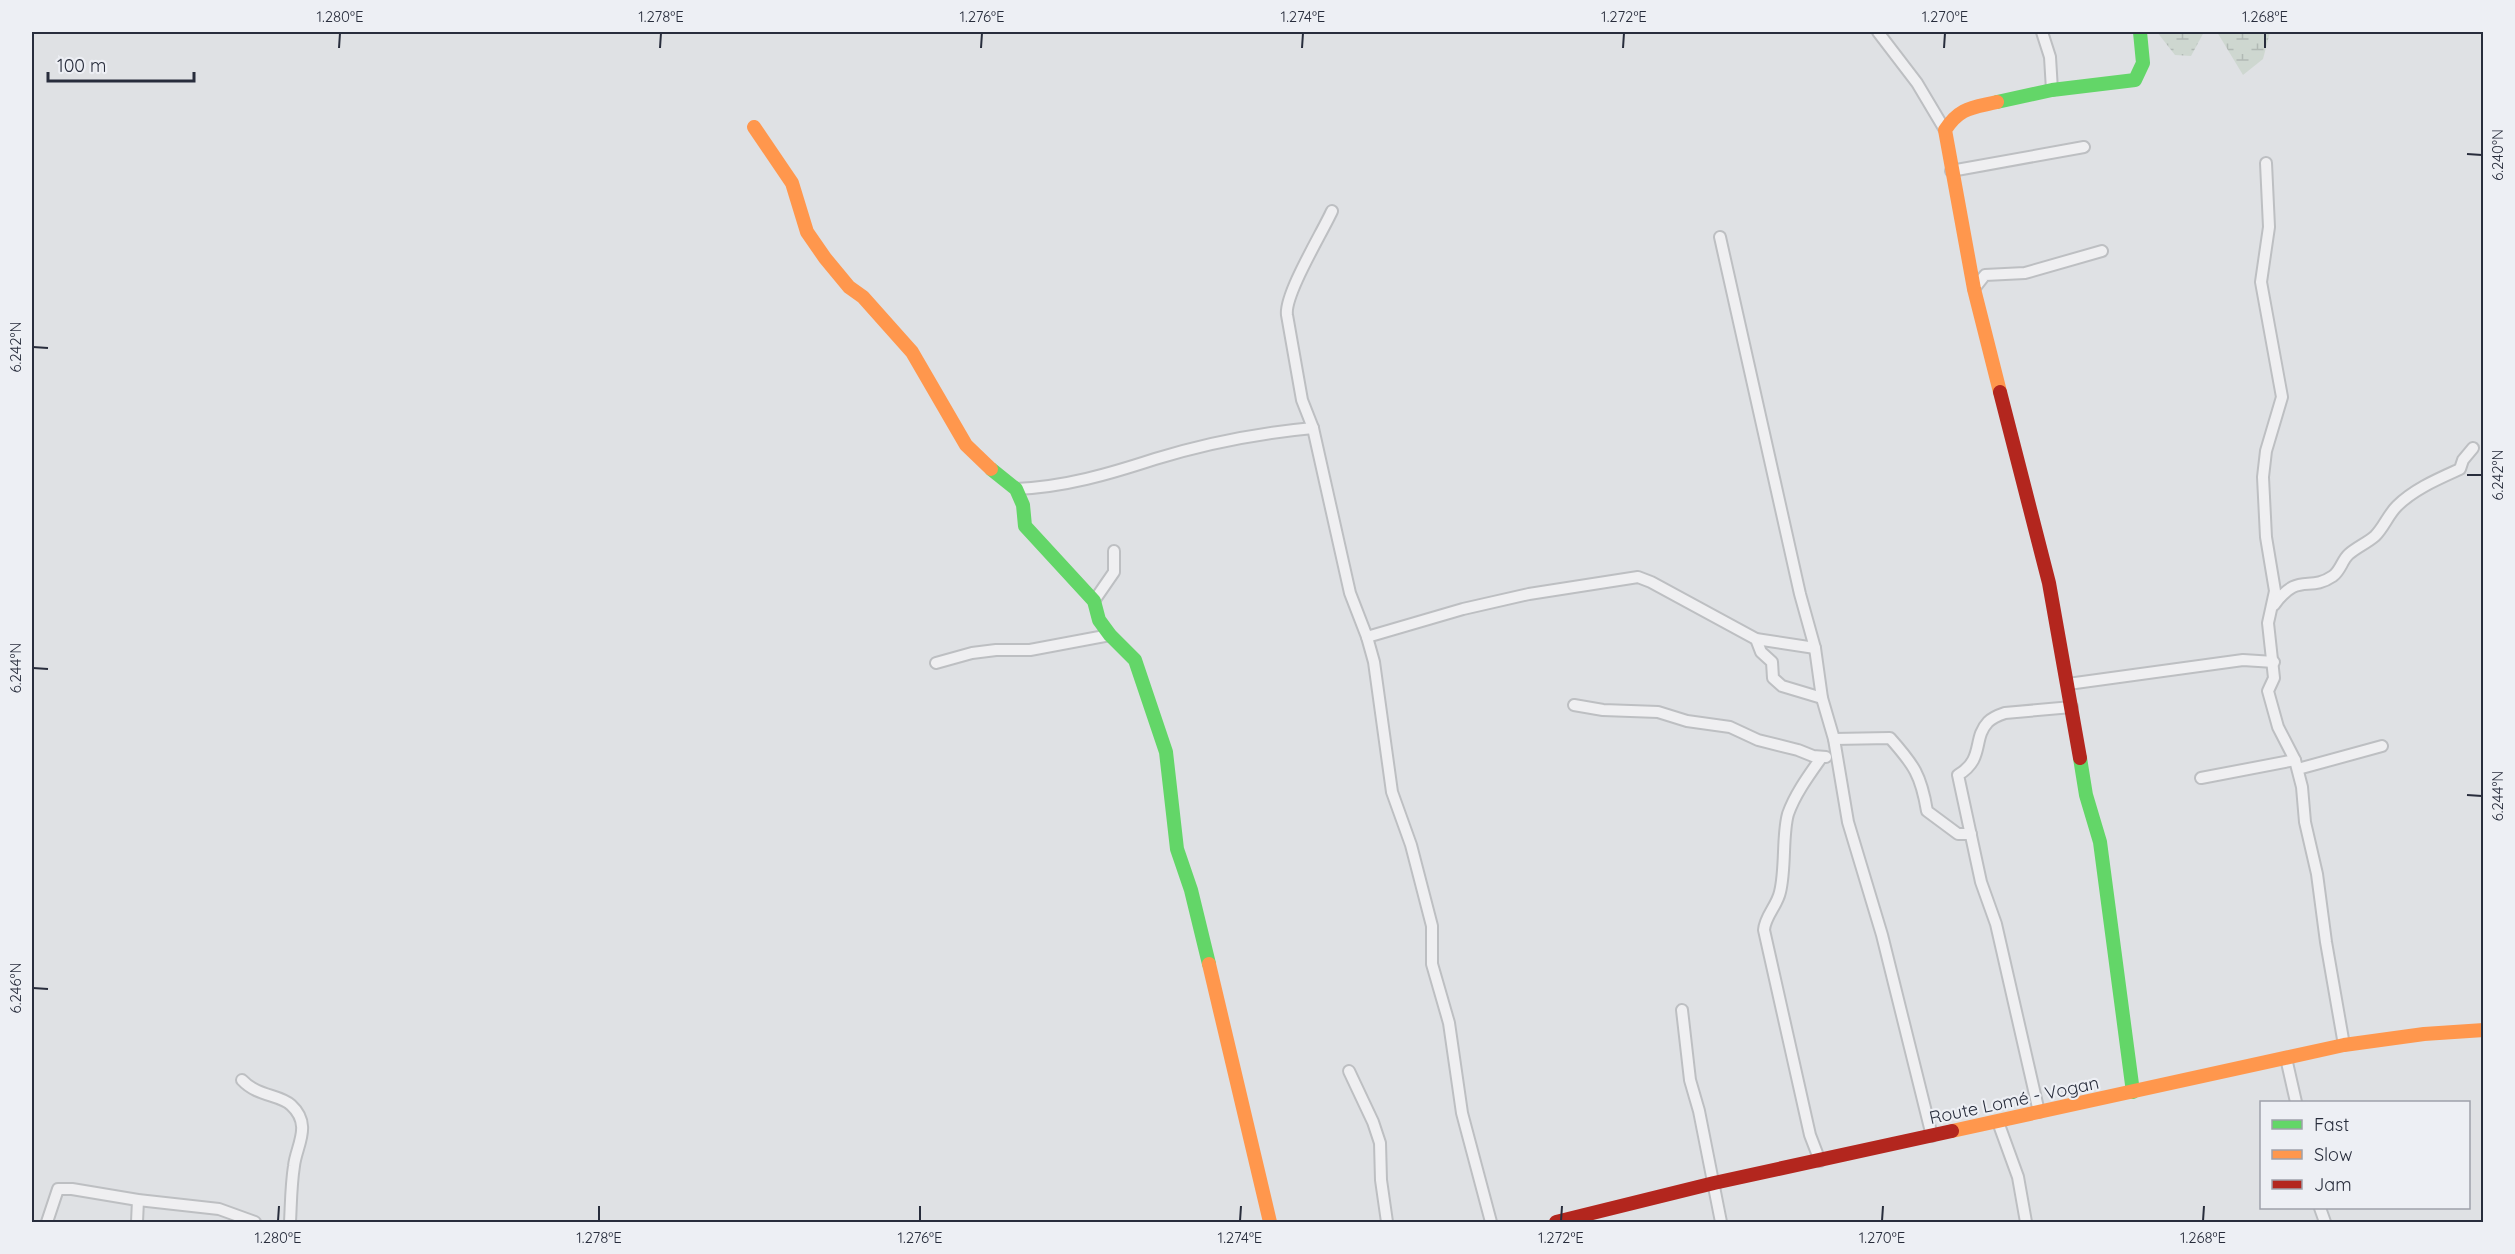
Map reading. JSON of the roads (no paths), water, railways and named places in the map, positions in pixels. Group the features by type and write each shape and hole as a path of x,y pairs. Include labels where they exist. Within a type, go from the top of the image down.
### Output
{"street":[{"path":"1878,32 1917,83 1945,130 1974,289 2049,584 2086,795 2100,842 2133,1092"},
{"path":"2042,32 2050,57 2052,90"},
{"path":"1945,130 1954,115 1966,109 2052,90 2135,80 2142,70 2145,57 2140,32"},
{"path":"754,127 792,183 807,232 825,258 849,287 863,297 912,352 966,445 979,459 1009,481 1016,489 1023,505 1025,526 1053,558 1071,574 1081,590 1094,601 1099,620 1110,635 1135,660 1166,752 1177,849 1197,913 1270,1222"},
{"path":"1951,171 2084,147"},
{"path":"2266,163 2269,227 2260,282 2282,397 2266,451 2263,477 2266,537 2275,591 2268,623 2274,678 2268,691 2278,727 2296,764 2305,822 2318,874 2326,942 2344,1045"},
{"path":"1332,211 1295,282 1286,309 1302,400 1313,428 1350,593 1368,637 1374,662 1392,792 1412,845 1432,926 1432,964 1449,1023 1462,1113 1491,1222"},
{"path":"1720,237 1797,582 1815,648 1822,699 1834,739 1848,822 1882,935 1932,1136"},
{"path":"1974,289 1985,275 2025,273 2102,251"},
{"path":"1016,489 1048,488 1083,481 1236,438 1266,432 1313,428"},
{"path":"2272,608 2284,592 2294,585 2322,582 2341,569 2346,556 2374,536 2395,508 2415,491 2460,468 2463,460 2473,448"},
{"path":"1094,601 1114,572 1114,551"},
{"path":"1368,637 1463,609 1518,597 1626,578 1638,578 1651,582 1756,639 1815,648"},
{"path":"936,663 972,653 1030,650 1110,635"},
{"path":"1756,639 1761,652 1772,662 1773,678 1782,686 1822,699"},
{"path":"2068,684 2243,660 2274,662"},
{"path":"1574,705 1603,710 1658,712 1687,721 1730,727 1758,740 1821,758 1836,756"},
{"path":"2039,1112 1996,924 1981,882 1958,775 1968,770 1976,756 1987,722 2004,713 2072,707"},
{"path":"1834,739 1890,738 1914,765 1923,787 1927,810 1958,834 1971,834"},
{"path":"2201,778 2296,764 2382,746"},
{"path":"1820,1161 1810,1135 1764,930 1765,922 1778,899 1783,880 1788,815 1799,791 1821,758"},
{"path":"1682,1010 1690,1080 1699,1111 1721,1222"},
{"name":"Route Lomé - Vogan","path":"1556,1222 1714,1183 2344,1045 2424,1034 2484,1030"},
{"path":"2286,1058 2296,1101"},
{"path":"1349,1071 1373,1122 1380,1143 1381,1180 1387,1222"},
{"path":"242,1080 251,1089 291,1105 302,1123 301,1146 294,1163 290,1222"},
{"path":"1998,1122 2018,1177 2026,1222"},
{"path":"47,1222 58,1189 219,1209 255,1222"},
{"path":"137,1222 138,1200"}]}
